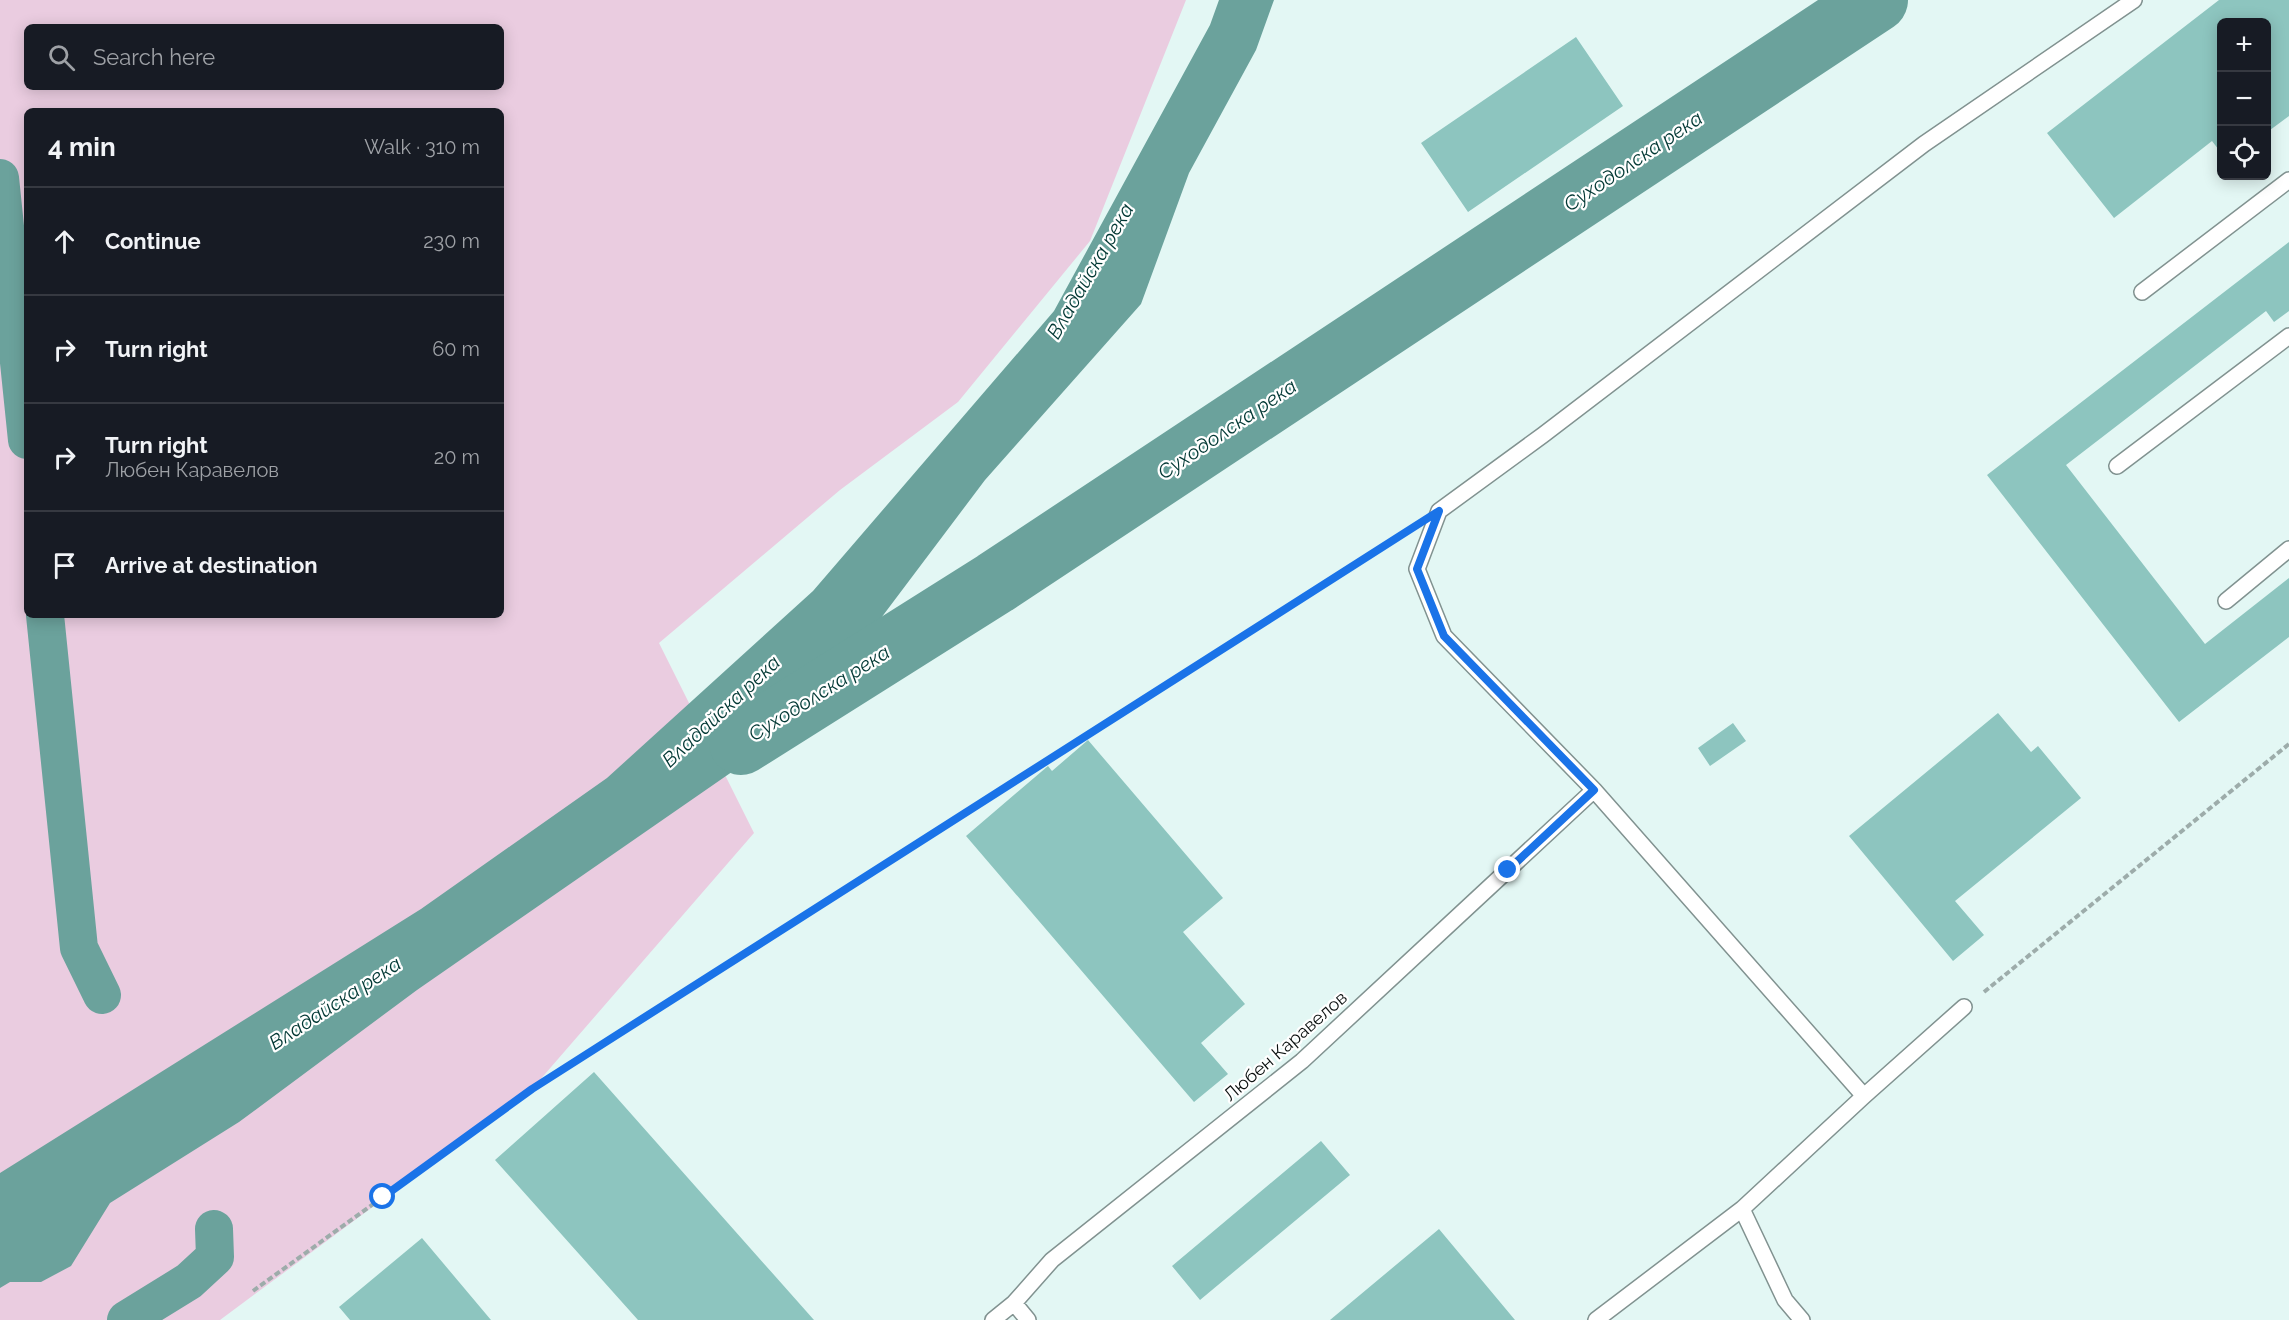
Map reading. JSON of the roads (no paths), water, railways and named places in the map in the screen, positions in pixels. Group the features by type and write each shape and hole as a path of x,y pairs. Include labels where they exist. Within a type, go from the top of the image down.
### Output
{"lane":[{"path":"1864,1096 1594,790 1444,636 1417,569 1439,511 1543,435 1924,144 2134,0"},
{"path":"2142,292 2289,180"},
{"path":"2117,466 2289,336"},
{"path":"2226,601 2289,549"},
{"name":"Любен Каравелов","path":"993,1320 1014,1303 1052,1260 1302,1061 1594,790"},
{"path":"1596,1320 1742,1209 1964,1007"},
{"path":"1742,1209 1785,1300 1802,1320"},
{"path":"1014,1303 1028,1320"}],"water":[{"name":"Владайска река","path":"1219,0 1274,0 1256,50 1189,173 1141,304 985,480 863,642 818,695 752,758 417,990 239,1122 110,1203 71,1266 41,1282 10,1282 0,1288 0,1173 421,909 607,778 813,591 1054,311 1210,25"}],"waterway":[{"name":"Суходолска река","path":"741,743 995,583 1876,0"},
{"path":"0,178 24,411"},
{"path":"45,618 79,948 102,995"},
{"path":"126,1320 189,1281 215,1257 214,1229"}]}
